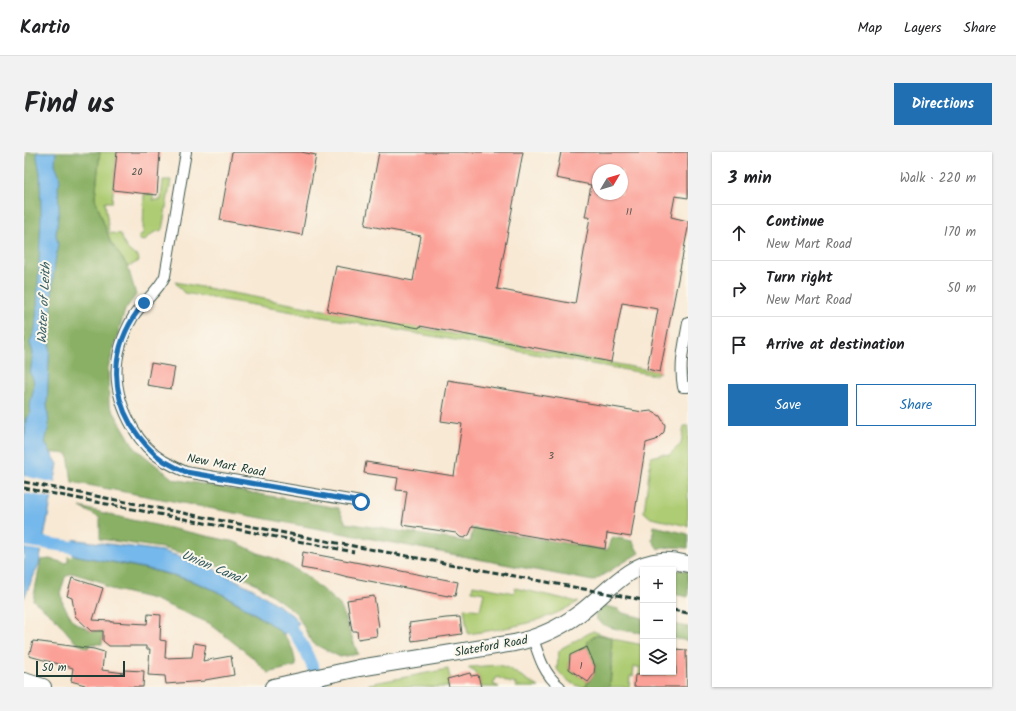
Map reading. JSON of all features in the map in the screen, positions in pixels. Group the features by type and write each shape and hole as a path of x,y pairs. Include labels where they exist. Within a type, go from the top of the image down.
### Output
{"main road":[{"name":"Slateford Road","path":"273,687 366,667 514,643 533,638 554,630 571,620 621,578 635,569 652,562 660,561 688,564"},
{"path":"24,681 43,687"}],"street":[{"name":"New Mart Road","path":"186,152 165,276 160,286 134,315 127,328 118,354 116,378 121,406 137,434 153,452 186,472 361,502"},
{"path":"688,323 681,359 681,377 683,388 688,387"},
{"path":"533,638 542,666 560,687"}],"green space":[{"path":"27,152 100,152 95,198 110,241 128,267 136,295 125,310 108,368 109,404 135,448 173,479 338,508 346,523 470,542 473,528 607,550 613,537 632,541 639,553 593,581 72,482 68,454 24,450 24,218"},
{"path":"100,152 117,152 112,202 105,202 109,233 121,234 126,248 138,256 139,261 128,267 110,241 95,198"},
{"path":"163,180 171,180 162,230 153,233 145,241 139,240 139,235 143,234 144,194 153,195 153,200 161,200"},
{"path":"175,282 660,372 655,375 184,293"},
{"path":"684,426 688,426 688,526 651,518 644,512 651,457 662,454 669,455 681,444"},
{"path":"80,507 132,520 235,542 258,553 276,559 304,574 340,605 358,654 340,657 312,643 297,614 255,583 228,570 195,556 162,548 100,539 100,518"},
{"path":"654,526 688,534 688,548 672,547 658,549 652,540"},
{"path":"68,554 136,567 186,579 215,591 277,628 291,646 296,666 268,673 252,657 209,623 153,599 107,588 102,582 72,573 65,577 61,591 63,604 74,622 91,631 103,631 102,644 91,644 88,648 76,643 54,617 33,600 41,560 50,559 65,563 68,562"},
{"path":"676,571 688,571 688,597 676,595"},
{"path":"473,585 514,593 515,588 578,602 552,615 525,624 468,634 464,608 480,610 484,593 472,591"},
{"path":"602,605 640,617 640,633 606,626 596,618 596,613"},
{"path":"676,625 688,627 688,641 676,639"},
{"path":"593,631 618,640 640,644 640,667 634,667 633,676 630,676 629,687 610,687 613,653 588,642 587,647 570,655 569,669 588,682 585,687 581,687 562,676 557,669 559,651"},
{"path":"597,635 612,637 610,687 585,687 594,674 595,664 590,663 588,643 592,637"},
{"path":"499,665 508,668 539,687 516,687 517,685 512,682 511,683 497,677 493,684 499,687 479,687 481,686 478,675 476,675 474,670 469,669 469,667"},
{"path":"640,667 640,675 676,675 676,687 638,683"},
{"path":"448,669 450,678 447,680 449,687 370,687 369,684"}],"water":[{"name":"Water of Leith","path":"37,152 56,152 55,164 60,181 58,187 59,208 56,235 58,243 53,278 47,404 49,425 45,443 58,464 39,564 24,598 24,438 26,418 31,413 30,408 34,388 33,379 30,374 33,353 30,343 35,329 37,307 41,215 40,173"},
{"path":"70,539 162,551 202,563 255,590 292,615 299,623 284,634 245,607 224,595 187,579 154,570 68,554"}],"pier":[{"path":"24,476 56,483 53,498 24,493"},
{"path":"24,535 46,539 44,551 24,548"},
{"path":"73,537 72,557 67,556 56,546 64,539"}],"building":[{"path":"117,152 160,152 157,195 113,190"},
{"path":"232,152 301,152 316,155 302,235 220,220"},
{"path":"379,152 523,152 497,289 575,304 590,217 585,217 591,185 556,178 561,152 688,152 688,198 675,196 671,217 688,221 688,228 660,372 647,369 658,309 622,303 611,362 420,326 419,328 327,311 336,266 413,281 421,236 365,225"},
{"path":"151,363 175,367 171,389 147,385"},
{"path":"448,380 643,412 651,411 660,416 665,425 664,432 656,440 646,443 631,537 607,533 605,549 473,526 469,535 464,538 460,537 456,533 402,525 407,491 396,490 398,478 364,473 366,462 454,476 462,424 441,421"},
{"path":"303,552 458,582 455,596 448,596 301,568"},
{"path":"72,578 103,588 93,620 147,624 148,614 161,615 160,640 166,641 165,658 192,657 194,643 206,645 203,661 231,656 234,675 205,681 166,684 165,676 148,675 150,649 146,649 146,646 109,646 103,641 103,631 91,631 75,616 72,598 67,596"},
{"path":"374,596 379,627 376,628 377,636 358,639 357,631 352,631 347,600"},
{"path":"460,617 462,634 412,641 409,623"},
{"path":"33,641 94,649 104,652 102,670 124,673 124,670 144,671 143,687 85,687 85,685 71,681 73,668 29,656"},
{"path":"587,647 595,666 594,674 588,682 569,669 570,655"},
{"path":"676,649 686,650 687,687 634,687 635,675 676,675"},
{"path":"470,673 471,676 478,675 481,687 449,687 447,679"}],"waterway":[{"name":"Union Canal","path":"24,540 72,547"},
{"name":"Union Canal","path":"280,618 300,640 321,687"}],"railway":[{"path":"24,482 321,540 640,599"},
{"path":"24,488 354,552"},
{"path":"676,611 688,613"}],"route":[{"path":"144,303 134,315 122,340 118,354 116,378 121,406 128,420 143,442 153,452 175,467 186,472 361,502"}]}
